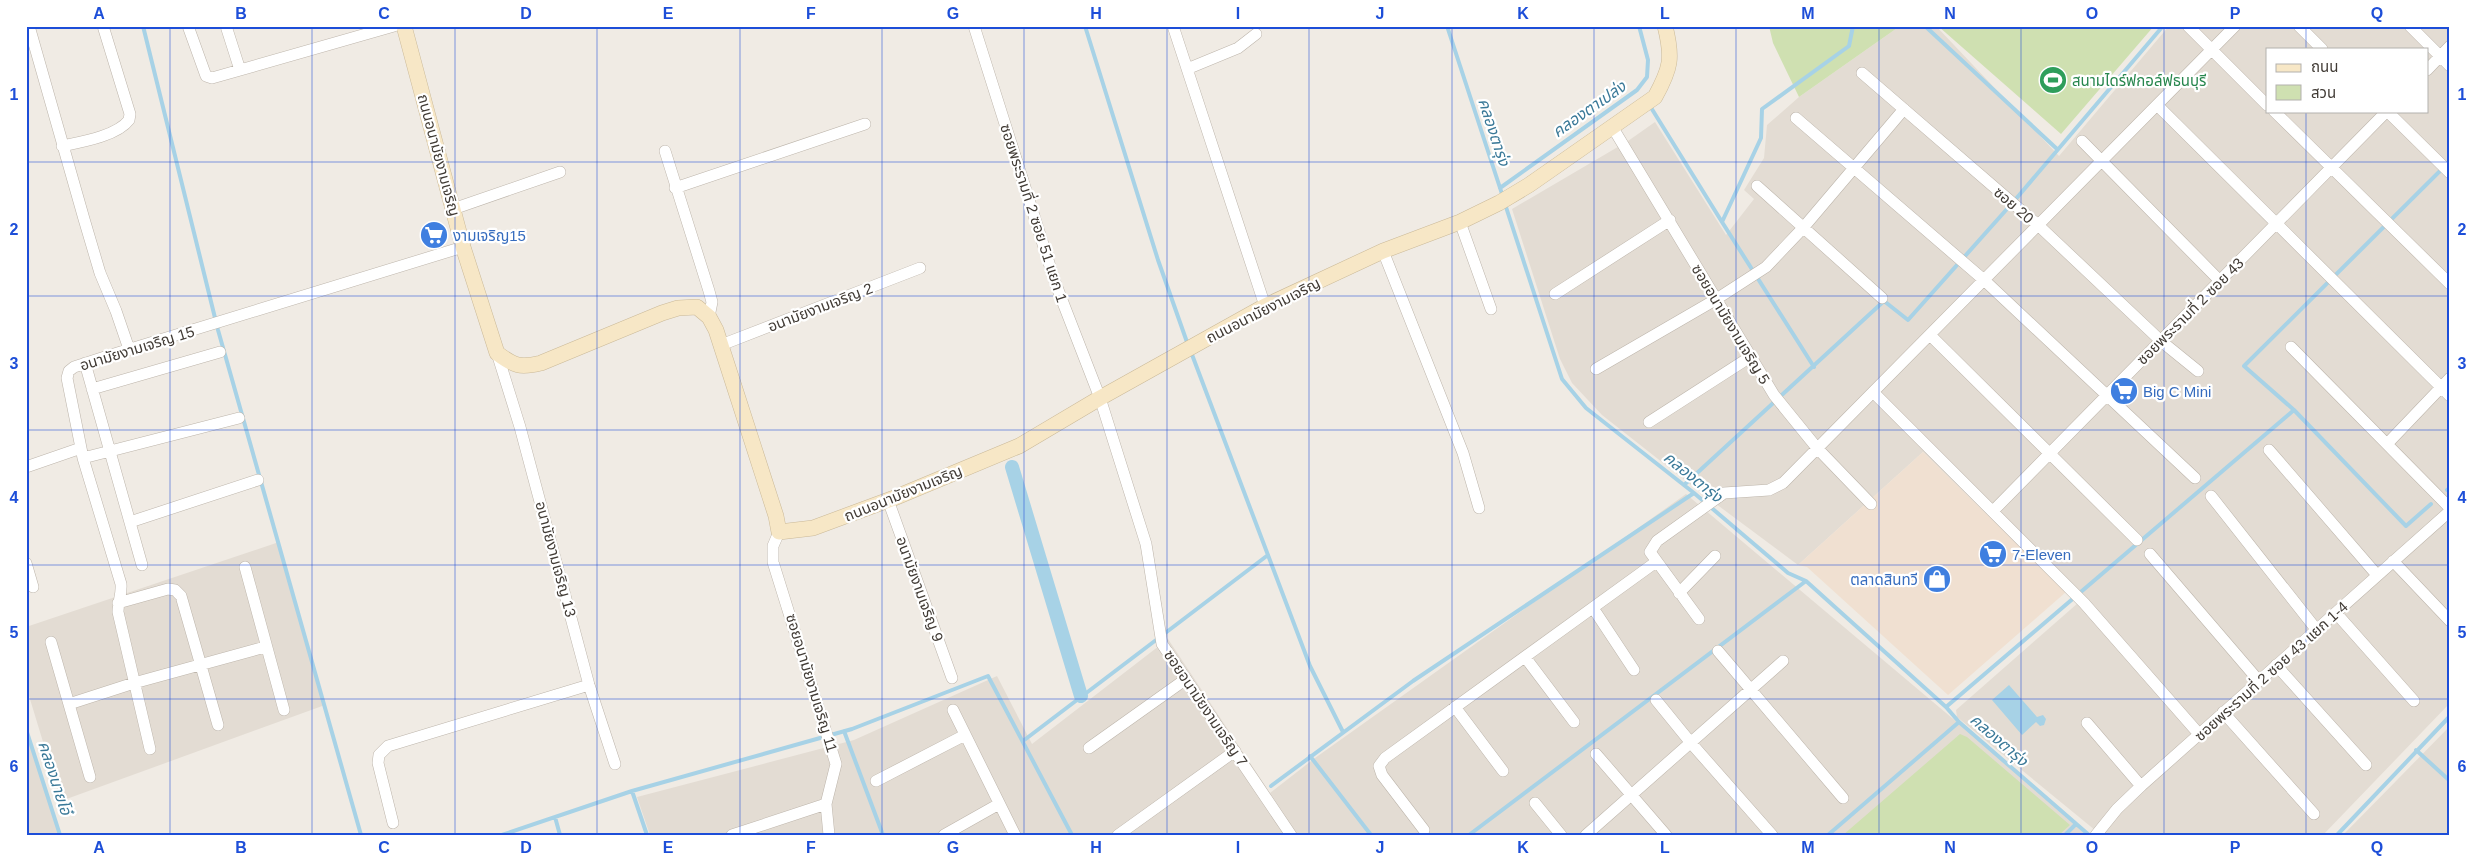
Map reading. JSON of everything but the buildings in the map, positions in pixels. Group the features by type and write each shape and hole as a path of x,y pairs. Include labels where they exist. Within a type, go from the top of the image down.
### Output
{"street":[{"path":"29,26 100,274 116,311 129,350"},
{"path":"62,146 94,139 121,128 129,120 130,114 103,26"},
{"path":"188,26 206,76 212,78 221,77 394,26"},
{"path":"226,26 240,70"},
{"name":"ถนนอนามัยงามเจริญ","path":"404,26 463,247 497,353"},
{"name":"ซอยพระรามที่ 2 ซอย 51 แยก 1","path":"974,26 1055,282 1100,398"},
{"path":"1173,26 1265,306"},
{"name":"ถนนอนามัยงามเจริญ","path":"779,532 814,528 1019,446 1100,398 1265,306 1383,251 1460,222 1498,203 1613,128 1655,97 1667,75 1671,60 1665,26"},
{"path":"2188,26 2266,104"},
{"path":"1699,620 1650,552 1657,541 1719,496 1730,491 1769,490 1779,486 2234,26"},
{"path":"2299,26 2321,48"},
{"path":"2410,26 2450,66"},
{"path":"1187,69 1238,48 1256,34"},
{"path":"2428,69 2450,46"},
{"name":"ซอย 20","path":"1862,73 2038,226 2160,341 2198,371"},
{"path":"2157,105 2450,396"},
{"path":"1596,368 1715,300 1766,267 1803,228 1904,109"},
{"path":"2275,112 2330,169 2450,284"},
{"name":"ซอยพระรามที่ 2 ซอย 43","path":"1993,511 2386,112"},
{"path":"2388,112 2450,173"},
{"path":"1796,118 1970,270 1984,280 2195,478"},
{"path":"675,188 865,124"},
{"name":"ซอยอนามัยงามเจริญ 5","path":"1613,128 1774,395 1817,448 1871,504"},
{"path":"2082,141 2220,281"},
{"path":"665,151 712,302 709,317"},
{"path":"453,209 560,172"},
{"path":"1757,186 1882,298"},
{"path":"1555,294 1670,220"},
{"path":"1460,222 1491,309"},
{"name":"อนามัยงามเจริญ 15","path":"150,749 118,612 118,603 122,594 121,584 82,453 67,378 68,371 85,363 463,247"},
{"path":"1383,251 1463,453 1479,508"},
{"name":"อนามัยงามเจริญ 2","path":"721,345 920,268"},
{"path":"497,353 510,362 524,367 541,363 678,308 697,307 709,317 721,345 776,516 779,532"},
{"path":"1930,335 2137,540"},
{"path":"2290,347 2450,509"},
{"path":"92,390 220,352"},
{"name":"อนามัยงามเจริญ 13","path":"497,353 520,427 590,685 615,764"},
{"path":"1649,422 1750,356"},
{"path":"85,363 142,565"},
{"path":"2387,444 2450,378"},
{"path":"1873,392 2084,603 2199,734"},
{"name":"ซอยอนามัยงามเจริญ 7","path":"1100,398 1146,544 1162,644 1287,833"},
{"path":"26,467 82,453 111,452 239,418"},
{"path":"2269,450 2377,576"},
{"path":"130,522 258,480"},
{"path":"2211,496 2316,629"},
{"name":"อนามัยงามเจริญ 9","path":"888,500 952,678"},
{"name":"ซอยพระรามที่ 2 ซอย 43 แยก 1-4","path":"2099,831 2117,808 2450,509"},
{"name":"ซอยอนามัยงามเจริญ 11","path":"779,532 773,546 774,562 836,764 826,804 829,835"},
{"path":"2150,554 2258,681"},
{"path":"1679,593 1715,556"},
{"path":"2393,561 2450,622"},
{"path":"1424,830 1382,775 1379,766 1385,758 1656,562"},
{"path":"26,563 33,587"},
{"path":"245,567 284,710"},
{"path":"118,603 168,589 175,590 180,596 218,725"},
{"path":"1593,608 1634,670"},
{"path":"2336,613 2414,701"},
{"path":"51,642 90,777"},
{"path":"69,704 134,683 266,647"},
{"path":"1718,651 1843,798"},
{"path":"1525,657 1574,722"},
{"path":"1586,835 1783,661"},
{"path":"2276,665 2366,765"},
{"path":"1089,748 1186,680"},
{"path":"393,823 378,763 379,755 388,746 590,685"},
{"path":"1656,700 1690,743 1772,835"},
{"path":"1455,708 1503,771"},
{"path":"953,710 1014,835"},
{"path":"2223,712 2314,814"},
{"path":"2087,723 2141,786"},
{"path":"876,781 965,734"},
{"path":"1118,835 1235,752"},
{"path":"1596,754 1666,835"},
{"path":"1535,803 1561,835"},
{"path":"732,835 826,804"},
{"path":"944,835 999,804"}],"shaded area":[{"path":"1900,26 1936,26 2059,156 2169,26 2450,26 2450,703 2323,835 2101,835 1957,717 1956,710 2078,603 1923,452 1798,565 1700,492 1602,415 1572,383 1560,359 1512,209 1628,141 1655,122 1726,235 1754,199 1744,190 1764,158 1767,125 1799,97"},
{"name":"ตลาดสินทวี","path":"1923,452 2066,592 1948,695 1807,567 1798,565"},
{"path":"1686,494 2091,835 650,835 637,797 854,740 997,676 1032,744 1168,639 1270,793 1315,758"},
{"path":"279,542 325,705 61,801 26,686 26,627"},
{"path":"26,726 60,835 26,835"},
{"path":"2450,726 2450,835 2343,835"}],"green space":[{"path":"1769,26 1900,26 1799,97 1773,43"},
{"name":"สนามไดร์ฟกอล์ฟธนบุรี","path":"1938,26 2154,26 2061,134"},
{"path":"1960,734 1967,737 2070,825 2059,835 1843,835"}],"water":[{"path":"2009,685 2037,717 2043,715 2046,719 2044,725 2040,726 2036,722 2022,735 1992,700"}],"waterway":[{"path":"143,26 218,330 361,835"},
{"path":"1085,26 1158,260 1188,345"},
{"name":"คลองตารุ่ง","path":"1447,26 1503,197"},
{"name":"คลองตาเปล่ง","path":"1500,188 1637,90 1647,77 1648,60 1639,26"},
{"path":"1814,367 1722,222 1761,138 1762,109 1849,46 1853,26"},
{"path":"1925,26 2057,149"},
{"path":"1684,485 1884,301 1908,320 2015,200 2163,26"},
{"path":"1650,106 1722,222"},
{"path":"2431,504 2406,526 2294,410 2244,366 2450,161"},
{"name":"คลองตารุ่ง","path":"1505,204 1562,379 1586,408 1694,493 1788,573 1806,581 1946,707 1959,722 2089,835"},
{"path":"1191,352 1310,666 1343,732"},
{"path":"1946,707 2294,410"},
{"path":"1012,467 1081,696"},
{"path":"1271,786 1413,681 1694,493"},
{"path":"1023,741 1268,555"},
{"path":"1469,835 1806,581"},
{"path":"502,835 632,791 852,729 988,676 1072,835"},
{"path":"2337,835 2450,716"},
{"path":"1828,835 1959,722"},
{"name":"คลองนายโอ๋","path":"26,729 60,835"},
{"path":"844,731 883,835"},
{"path":"2416,750 2450,781"},
{"path":"1310,756 1371,835"},
{"path":"632,791 647,835"},
{"path":"555,817 560,835"},
{"path":"2065,835 2076,824"}],"place":[{"name":"สนามไดร์ฟกอล์ฟธนบุรี","path":"2053,80"},
{"name":"งามเจริญ15","path":"434,235"},
{"name":"Big C Mini","path":"2124,391"},
{"name":"7-Eleven","path":"1993,554"},
{"name":"ตลาดสินทวี","path":"1937,579"}]}
